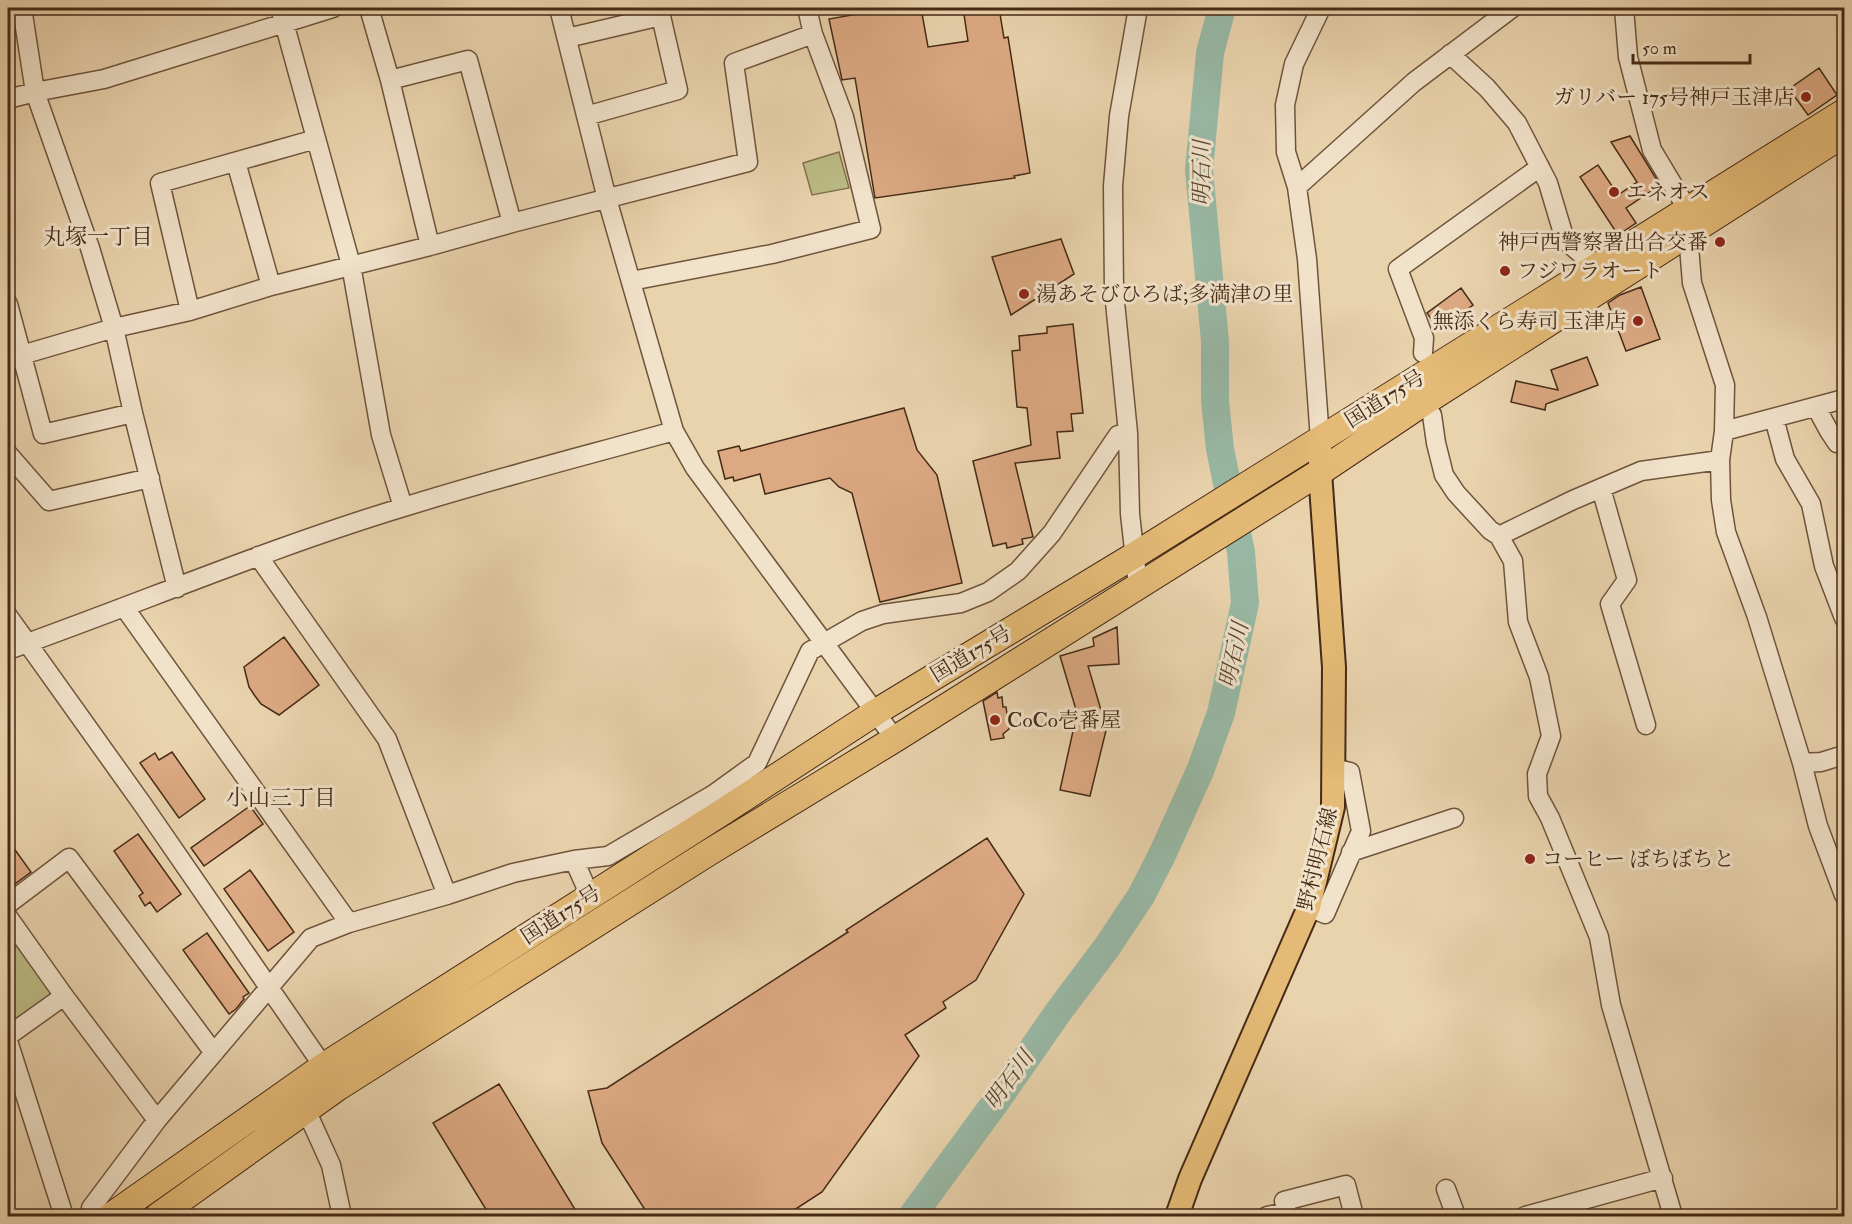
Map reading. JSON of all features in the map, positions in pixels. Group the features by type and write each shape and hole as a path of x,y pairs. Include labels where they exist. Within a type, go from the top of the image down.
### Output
{"highway":[{"name":"国道175号","path":"158,1216 337,1088 698,859 895,739 1320,472 1688,222 1845,112"},
{"name":"国道175号","path":"111,1216 324,1066 590,896 719,802 876,712 1136,555 1596,266 1688,222 1845,134"}],"main road":[{"name":"野村明石線","path":"1177,1216 1190,1179 1309,907 1333,807 1334,667 1320,472 1320,440"}],"street":[{"path":"22,8 35,92 90,248 114,328 177,588"},
{"path":"8,99 104,79 282,15 333,8"},
{"path":"369,8 390,80 430,246"},
{"path":"559,8 607,199 674,431 695,468 895,739"},
{"path":"631,281 772,254 871,229 844,117 813,34 807,8"},
{"path":"1138,8 1119,116 1113,186 1114,291 1128,433 1130,513 1138,586"},
{"path":"1320,440 1307,259 1297,187 1286,152 1286,105 1294,64 1321,8"},
{"path":"1297,187 1414,82 1512,8"},
{"path":"1624,8 1628,57 1652,150 1688,222 1692,283 1725,384 1724,431 1720,459 1721,500 1726,532 1757,617 1802,763 1818,826 1845,895"},
{"path":"282,15 351,265 381,435 403,507"},
{"path":"567,38 661,16 678,90 586,116"},
{"path":"14,356 114,328 190,311 271,285 430,246 748,162 734,63 813,34"},
{"path":"1450,54 1487,88 1517,123 1548,183 1565,240 1596,266"},
{"path":"390,80 468,60 512,223"},
{"path":"190,311 160,183 316,139"},
{"path":"236,162 271,285"},
{"path":"1423,353 1424,338 1398,270 1540,167"},
{"path":"8,304 14,356 43,434 133,413"},
{"path":"1724,431 1845,399"},
{"path":"1816,406 1837,443 1845,442"},
{"path":"1432,415 1444,475 1456,493 1499,536 1513,561 1518,622 1539,677 1551,736 1537,774 1538,796 1550,818 1599,937 1611,1005 1673,1216"},
{"path":"1774,418 1785,459 1811,504 1824,566 1845,618"},
{"path":"8,650 258,556 403,507 674,431"},
{"path":"91,1216 91,1208 157,1120 311,938 349,923 447,896 513,873 574,860 608,856 719,802 757,763 810,651 862,621 883,614 961,603 988,592 1018,572 1052,533 1118,435 1128,433"},
{"path":"8,454 49,501 150,478"},
{"path":"1499,536 1641,471 1720,459"},
{"path":"1601,488 1627,580 1610,604 1646,725"},
{"path":"258,556 387,740 447,896"},
{"path":"124,607 349,923"},
{"path":"8,616 324,1066 337,1088"},
{"path":"1802,763 1821,762 1845,755"},
{"path":"1309,907 1325,914 1361,831 1350,772 1333,768"},
{"path":"1352,852 1454,818"},
{"path":"8,904 69,858 214,1053"},
{"path":"574,860 590,896"},
{"path":"8,917 157,1120"},
{"path":"8,1036 64,996"},
{"path":"8,1041 62,1210"},
{"path":"306,1110 331,1165 342,1216"},
{"path":"1525,1216 1663,1178"},
{"path":"1268,1216 1287,1214 1284,1201 1346,1185 1354,1216"},
{"path":"1446,1189 1455,1216"}],"shaded area":[{"path":"839,152 849,188 812,195 803,163"},
{"path":"8,924 51,987 49,998 8,1028"}],"building":[{"path":"891,8 921,8 928,47 968,41 963,8 999,8 1004,38 1008,37 1030,173 1014,176 1015,178 875,198 855,78 842,80 829,19"},
{"path":"1819,68 1837,95 1808,115 1789,89"},
{"path":"1630,136 1660,185 1626,208 1636,223 1618,235 1580,177 1598,165 1618,195 1637,182 1611,142"},
{"name":"湯あそびひろば;多満津の里","path":"1061,239 1074,274 1011,315 992,257"},
{"path":"1641,287 1660,339 1626,351 1608,303 1620,295"},
{"path":"1461,288 1473,305 1439,330 1427,313"},
{"path":"1073,324 1083,413 1071,414 1073,431 1057,432 1060,458 1015,463 1033,537 1022,539 1023,544 1007,548 1006,543 993,546 973,461 1031,445 1027,408 1017,407 1012,351 1020,350 1019,336 1047,333 1047,327"},
{"path":"1587,357 1598,385 1546,404 1545,410 1511,402 1516,381 1558,390 1551,370"},
{"path":"904,408 917,450 937,475 962,583 880,602 852,493 839,487 830,478 765,494 760,474 734,481 733,477 725,479 718,451 739,446 741,451"},
{"path":"1117,627 1119,664 1088,666 1101,710 1111,710 1090,796 1060,790 1077,713 1060,656 1094,646 1093,638"},
{"path":"284,637 319,685 279,715 261,704 255,696 249,687 244,667"},
{"path":"997,692 998,698 1002,697 1003,707 1006,707 1009,729 1003,734 1004,738 991,740 983,701"},
{"path":"172,752 205,799 179,818 140,763 155,753 159,760"},
{"path":"250,806 263,824 204,866 191,848"},
{"path":"138,834 181,894 157,912 150,902 145,906 139,896 143,893 114,851"},
{"path":"987,838 1024,894 976,980 943,1002 946,1008 905,1035 919,1056 822,1192 785,1216 649,1216 602,1143 588,1091 607,1088 848,932 846,930"},
{"path":"8,840 31,872 8,889"},
{"path":"250,870 294,932 268,951 224,889"},
{"path":"207,933 249,993 229,1014 183,950"},
{"path":"499,1084 579,1216 490,1216 433,1123"}],"waterway":[{"name":"明石川","path":"912,1216 1107,947 1141,896 1200,771 1221,713 1245,603 1241,552 1220,449 1215,401 1215,341 1199,170 1210,53 1222,8"}],"place":[{"name":"ガリバー 175号神戸玉津店","path":"1806,97"},
{"name":"エネオス","path":"1614,192"},
{"name":"神戸西警察署出合交番","path":"1720,242"},
{"name":"フジワラオート","path":"1505,271"},
{"name":"湯あそびひろば;多満津の里","path":"1024,294"},
{"name":"無添くら寿司 玉津店","path":"1638,321"},
{"name":"CoCo壱番屋","path":"995,720"},
{"name":"コーヒー ぼちぼちと","path":"1530,859"}],"district":[{"name":"丸塚一丁目","path":"98,237"},
{"name":"小山三丁目","path":"281,798"}]}
